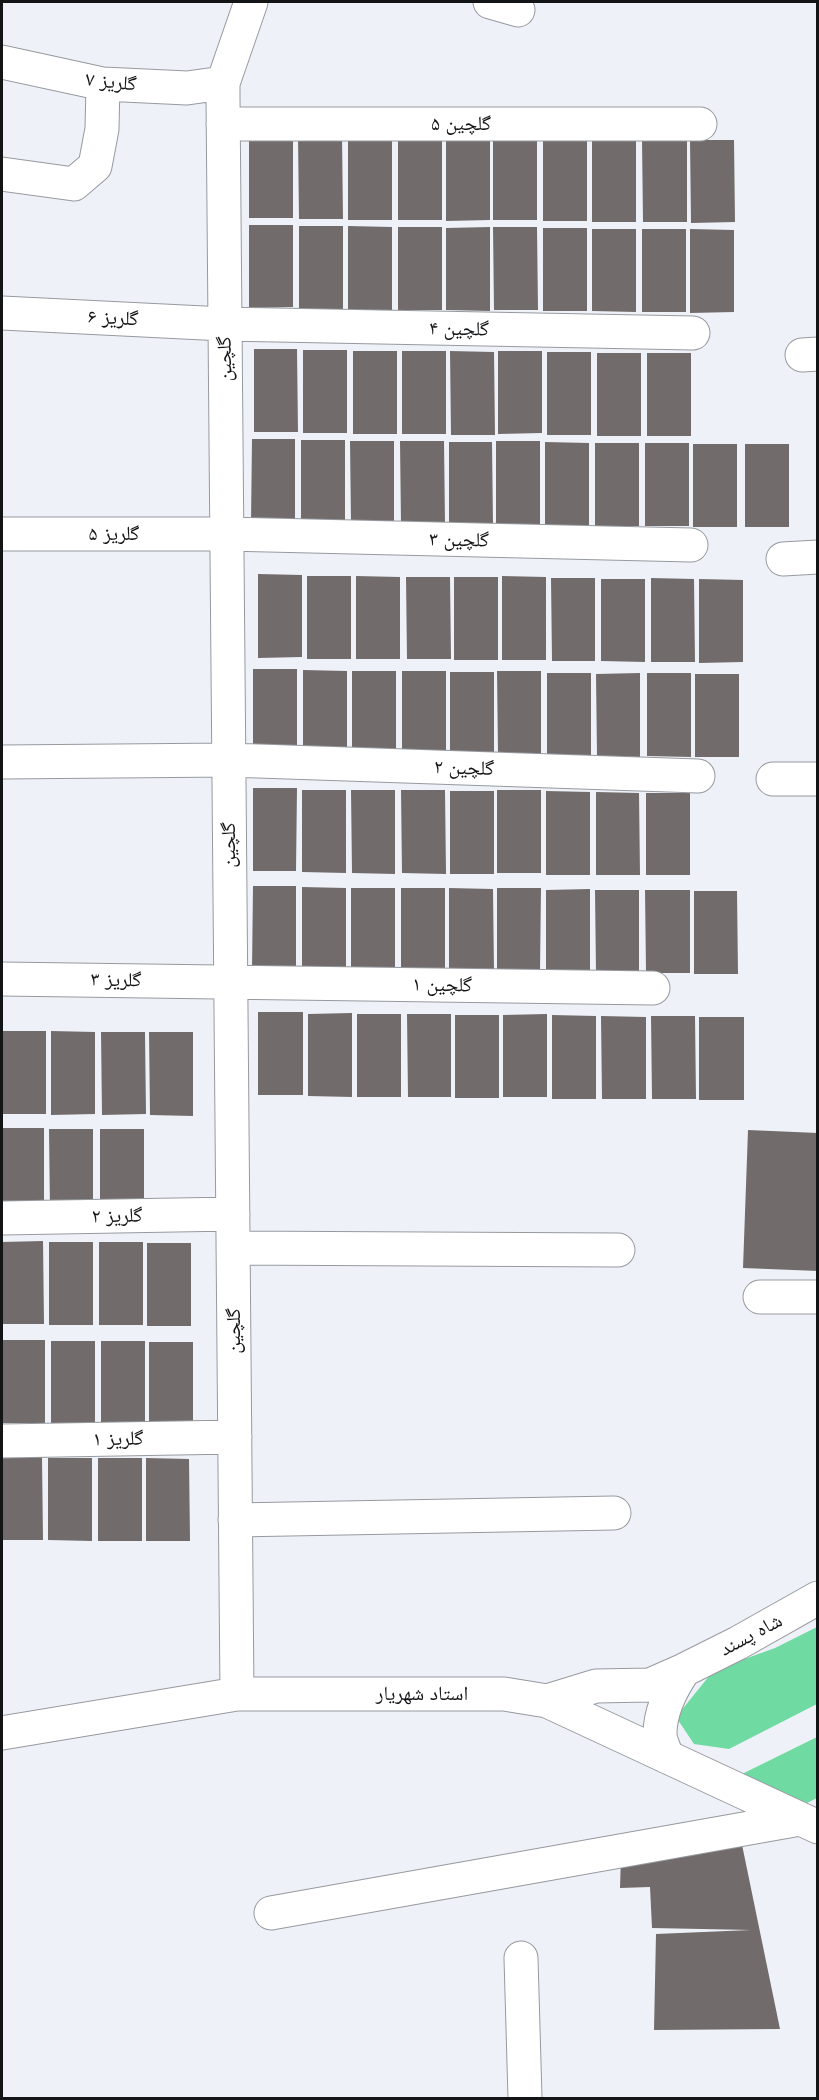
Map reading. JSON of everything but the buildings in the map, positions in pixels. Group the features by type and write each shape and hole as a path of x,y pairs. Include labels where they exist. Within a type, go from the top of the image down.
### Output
{"street":[{"name":"گلچین","path":"237,1694 223,83 251,2"},
{"name":"گلریز ۷","path":"2,62 103,84 187,88 223,83"},
{"path":"2,174 74,184 95,166 102,129 103,84"},
{"name":"گلچین ۵","path":"223,124 700,124"},
{"name":"گلریز ۶","path":"2,313 225,324"},
{"name":"گلچین ۴","path":"225,324 693,333"},
{"name":"گلریز ۵","path":"2,534 226,534"},
{"name":"گلچین ۳","path":"226,534 691,545"},
{"path":"783,559 818,557"},
{"name":"گلچین ۲","path":"2,762 229,760 698,776"},
{"path":"773,779 818,779"},
{"name":"گلریز ۳","path":"2,979 231,981"},
{"name":"گلچین ۱","path":"231,981 652,988"},
{"name":"گلریز ۲","path":"2,1218 233,1214"},
{"path":"233,1248 618,1250"},
{"path":"760,1297 818,1297"},
{"name":"گلریز ۱","path":"2,1441 235,1437"},
{"path":"235,1520 614,1513"},
{"name":"شاه پسند","path":"547,1701 596,1686 650,1685 738,1643 818,1598"},
{"path":"667,1757 660,1736 663,1716 671,1688 684,1670"},
{"name":"استاد شهریار","path":"2,1733 237,1694 504,1694 547,1701 808,1823"},
{"path":"271,1913 808,1823"},
{"path":"521,1958 525,2098"}],"green space":[{"path":"817,1627 817,1704 729,1749 694,1744 676,1717 714,1670 775,1648"},
{"path":"817,1737 817,1798 807,1803 742,1774"}]}
